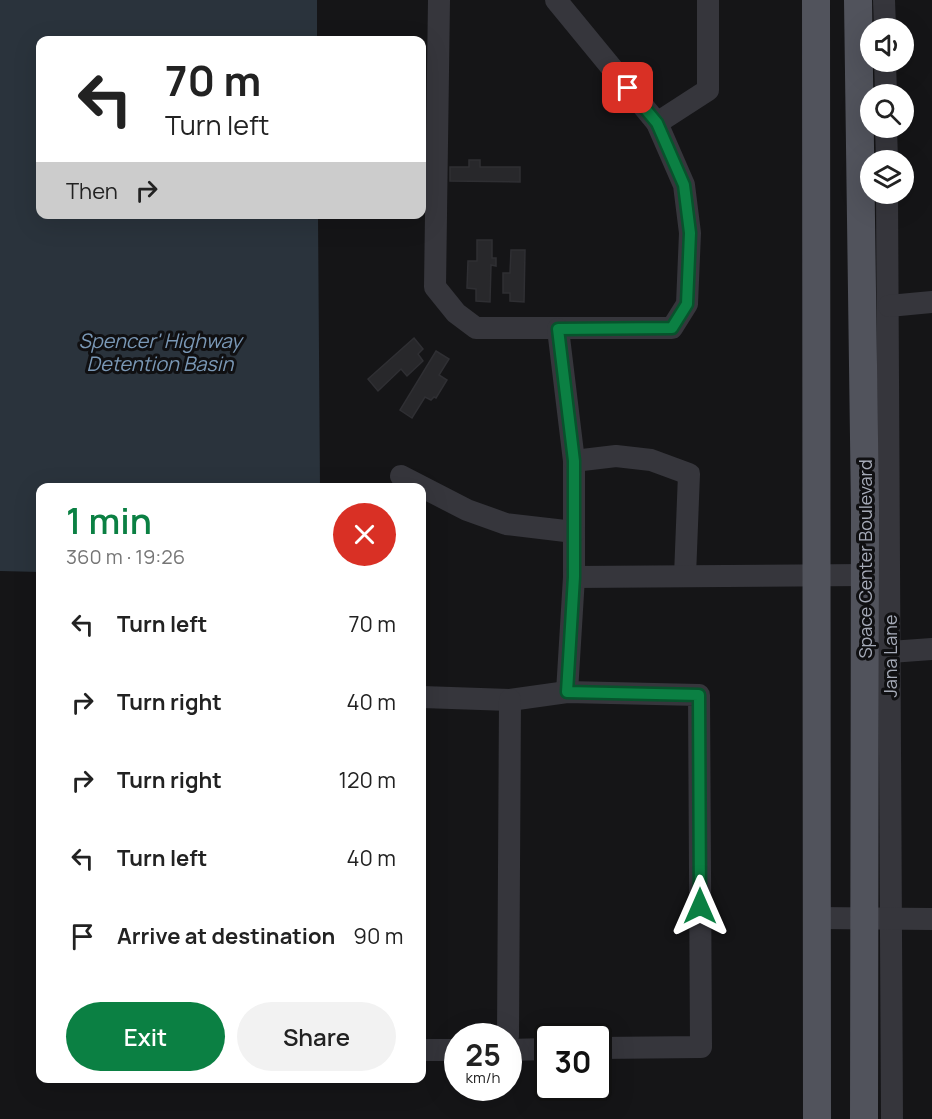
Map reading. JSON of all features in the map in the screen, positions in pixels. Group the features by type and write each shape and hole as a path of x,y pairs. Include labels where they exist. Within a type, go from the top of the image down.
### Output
{"main road":[{"path":"816,0 817,1119"},
{"name":"Space Center Boulevard","path":"858,0 865,575 878,919 864,1119"}],"street":[{"path":"440,0 435,286 456,313 477,328 672,328 687,304 690,233 684,185 657,123 556,0"},
{"path":"657,123 708,90 708,0"},
{"path":"884,0 885,18"},
{"name":"Jana Lane","path":"887,204 890,652 878,919 892,1119"},
{"path":"889,306 932,302"},
{"path":"558,329 574,461 574,577 567,692"},
{"path":"574,461 616,456 651,460 689,474 685,576"},
{"path":"401,476 415,483"},
{"path":"426,489 467,510 506,524 574,532"},
{"path":"574,577 865,575"},
{"path":"890,652 932,649"},
{"path":"426,697 510,700 567,692 699,695 701,1047 612,1048"},
{"path":"508,1023 510,700"},
{"path":"818,918 932,919"},
{"path":"426,1050 444,1050"}],"water":[{"name":"Spencer' Highway Detention Basin","path":"0,0 317,0 317,36 36,36 36,219 318,219 320,483 36,483 36,572 0,571"}],"building":[{"path":"469,160 480,160 480,167 520,167 520,182 450,181 450,167 469,167"},
{"path":"477,240 492,240 492,258 496,258 496,266 491,265 490,302 476,301 476,289 467,288 468,261 477,261"},
{"path":"511,250 525,250 524,302 510,301 510,293 503,293 503,273 510,273"},
{"path":"414,338 423,349 418,354 423,361 407,376 401,369 378,391 368,379"},
{"path":"436,351 449,359 439,375 447,380 436,398 431,400 425,397 412,418 400,410"}],"route":[{"path":"628,88 657,123 684,185 690,233 687,304 672,328 558,329 574,461 574,577 567,692 699,695 700,906"}]}
